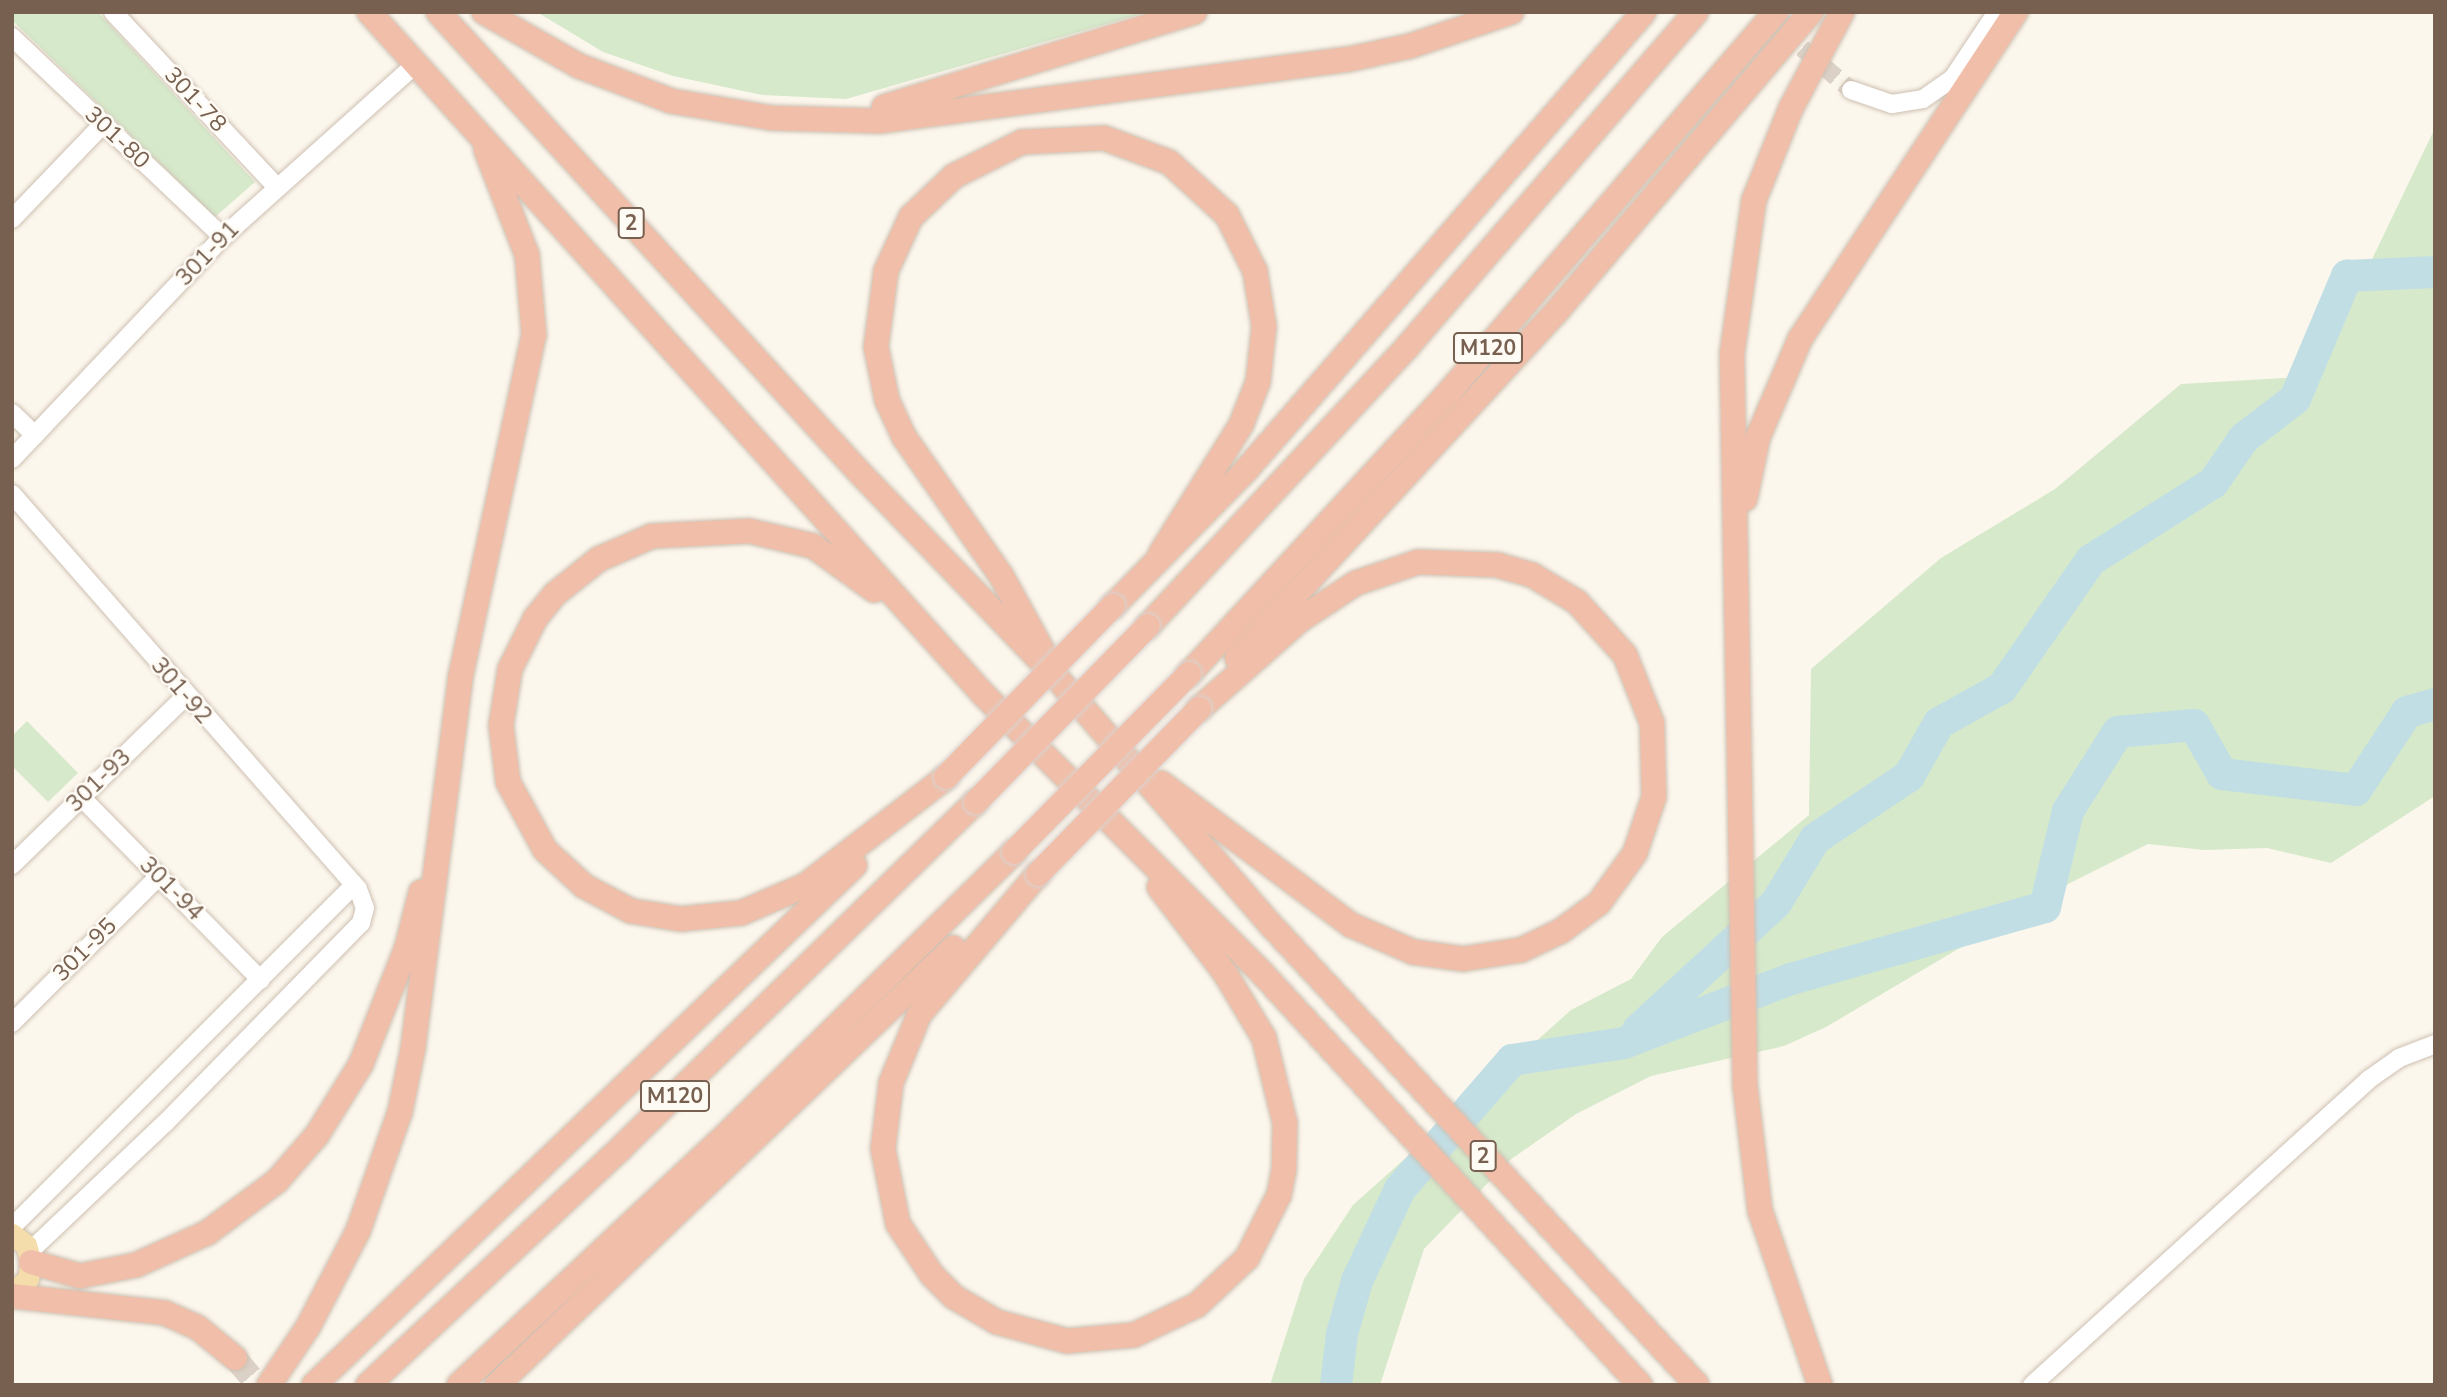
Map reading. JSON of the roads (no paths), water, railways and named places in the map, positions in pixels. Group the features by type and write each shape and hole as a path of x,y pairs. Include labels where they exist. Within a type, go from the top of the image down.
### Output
{"highway":[{"name":"2","path":"369,12 474,125 984,694 1320,1035 1640,1385"},
{"name":"2","path":"438,12 860,473 1056,677 1348,1008 1618,1304 1697,1385"},
{"path":"484,12 579,66 671,102 807,120 879,121 987,110 1350,59 1410,46 1511,12"},
{"path":"807,120 935,95 1195,12"},
{"path":"314,1385 946,778 1161,553 1247,469 1644,12"},
{"name":"M120","path":"368,1385 671,1100 976,802 1148,626 1407,347 1696,12"},
{"name":"M120","path":"459,1385 719,1142 1014,852 1189,674 1459,381 1776,12"},
{"path":"1199,709 1245,646 1558,310 1811,12"},
{"path":"1820,1385 1775,1267 1753,1169 1741,1022 1738,587 1732,354 1744,247 1774,148 1842,12"},
{"path":"1738,587 1748,480 1758,437 1800,340 2016,12"},
{"path":"30,1257 91,1276 169,1253 235,1216 305,1149 361,1064 391,992 423,888 534,335 524,243 474,125"},
{"path":"1056,677 1002,577 904,437 887,400 876,347 886,271 911,217 954,176 1022,142 1104,138 1169,162 1227,215 1255,271 1264,326 1258,382 1241,425 1161,553"},
{"path":"946,778 892,815 835,865 775,901 712,919 653,916 584,886 545,850 508,782 500,725 510,668 535,619 576,575 652,536 715,529 779,536 841,562 984,694"},
{"path":"1081,792 1131,848 1245,1003 1271,1058 1285,1123 1279,1195 1247,1258 1179,1317 1113,1339 1042,1337 974,1310 939,1282 912,1250 888,1195 886,1103 903,1045 949,974 1038,874 1199,709 1301,619 1356,583 1418,562 1464,559 1499,565 1532,575 1577,602 1625,655 1652,723 1654,797 1635,853 1600,903 1561,931 1521,950 1448,958 1394,946 1350,925 1122,753"},
{"path":"269,1385 334,1281 379,1177 400,1112 425,973 451,744"},
{"path":"497,1385 978,923 1038,874"},
{"path":"12,1294 165,1313 197,1327 235,1358"}],"main road":[{"path":"12,1234 30,1257 28,1279 12,1294"}],"street":[{"name":"301-78","path":"113,12 276,187"},
{"path":"1851,90 1892,103 1923,99 1953,78 1997,12"},
{"name":"301-80","path":"12,37 223,237"},
{"name":"301-91","path":"12,459 223,237 417,63"},
{"path":"12,219 102,125"},
{"path":"12,413 35,435"},
{"name":"301-92","path":"12,494 185,696 354,885"},
{"name":"301-93","path":"12,865 185,696"},
{"name":"301-94","path":"82,798 261,979"},
{"name":"301-95","path":"12,1023 159,877"},
{"path":"12,1227 354,885 364,901 360,923 30,1257"},
{"path":"2032,1385 2368,1080 2399,1058 2435,1044"}],"waterway":[{"path":"1638,1030 1776,903 1815,839 1909,776 1939,723 2002,688 2091,560 2213,483 2244,438 2295,399 2347,276 2435,272"},
{"path":"1336,1385 1342,1334 1357,1281 1400,1189 1512,1060 1624,1043 1791,979 2045,907 2068,811 2118,732 2194,725 2222,774 2356,790 2407,712 2435,704"}],"tunnel":[{"path":"1761,13 1851,90"},
{"path":"235,1358 258,1385"}]}
